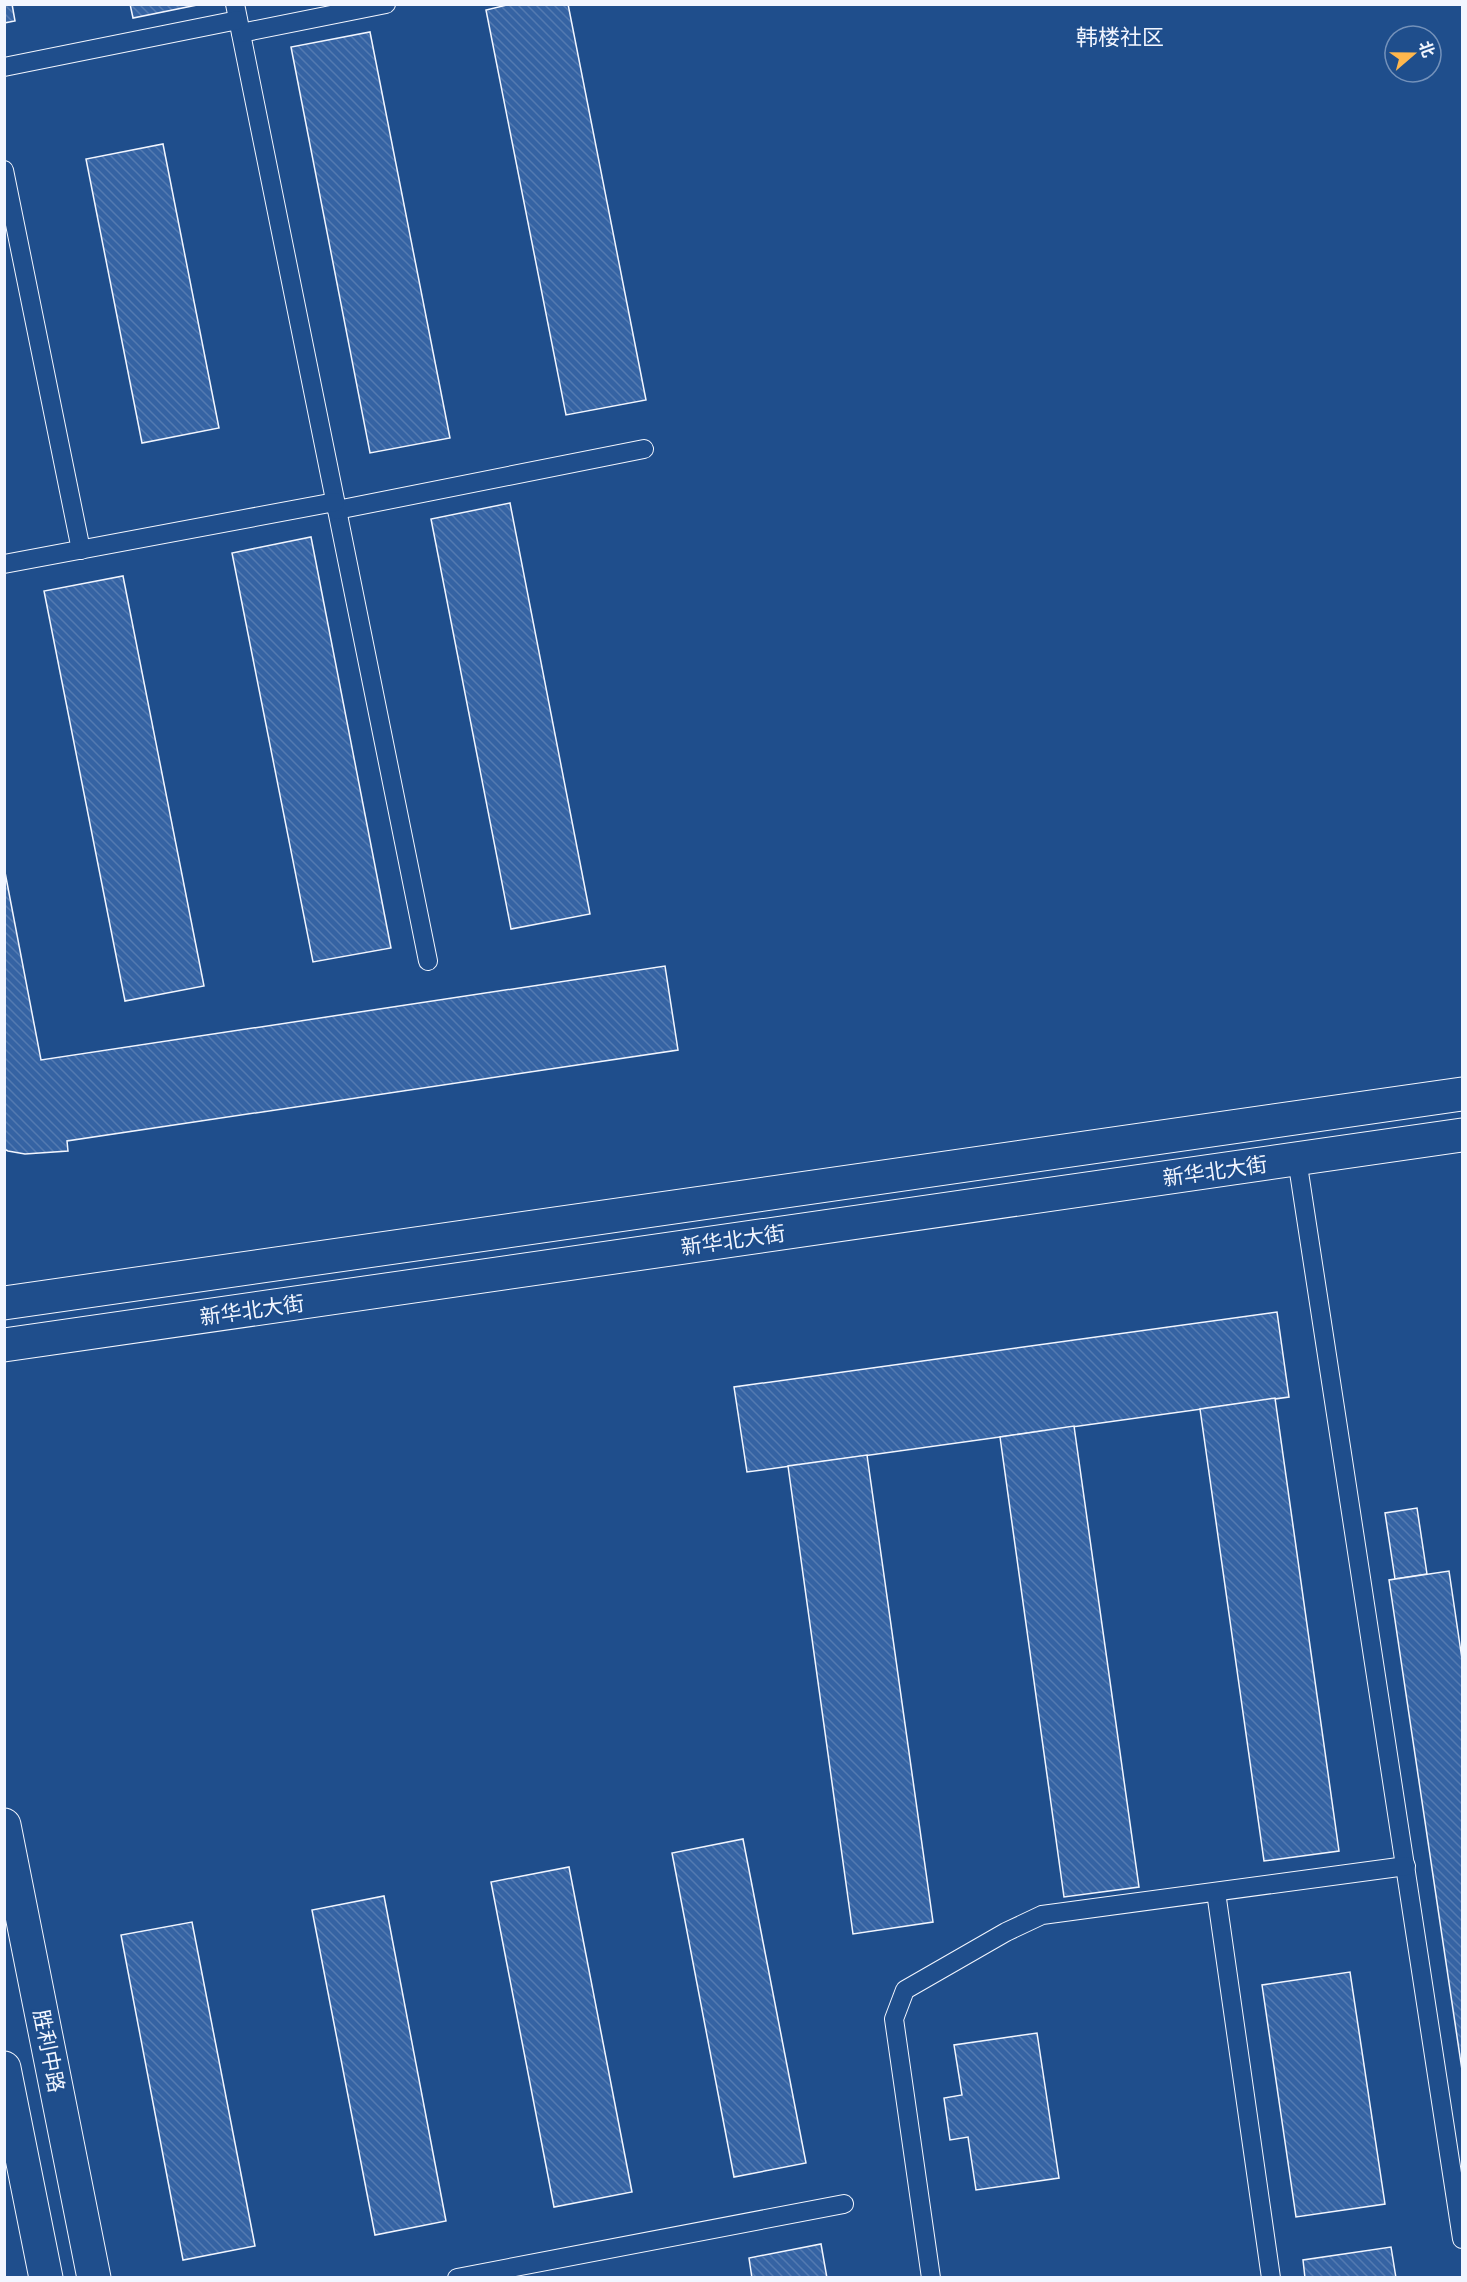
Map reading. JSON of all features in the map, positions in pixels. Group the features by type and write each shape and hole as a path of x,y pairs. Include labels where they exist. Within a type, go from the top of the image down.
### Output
{"main road":[{"name":"新华北大街","path":"4,1303 1462,1094"},
{"name":"新华北大街","path":"4,1346 1462,1135"},
{"name":"胜利中路","path":"4,1825 94,2277"},
{"path":"4,2068 46,2277"}],"lane":[{"path":"4,67 238,19 386,4"},
{"path":"238,19 428,961"},
{"path":"4,170 81,550"},
{"path":"4,564 336,506 644,448"},
{"path":"1297,1159 1462,2231"},
{"path":"931,2277 894,2019 905,1990 1006,1932 1042,1915 1406,1866"},
{"path":"1216,1892 1271,2277"},
{"path":"458,2277 844,2204"}],"building":[{"path":"4,4 12,4 15,21 4,23"},
{"path":"130,4 202,4 133,18"},
{"path":"511,4 568,4 646,400 566,415 486,10"},
{"path":"370,32 450,438 370,453 291,47"},
{"path":"163,144 219,428 142,443 86,159"},
{"path":"510,503 590,914 511,929 431,519"},
{"path":"311,537 391,948 313,962 232,553"},
{"path":"123,576 204,986 125,1001 44,591"},
{"path":"4,867 41,1060 665,966 678,1050 67,1141 68,1151 25,1154 8,1151 4,1149"},
{"path":"1277,1312 1289,1397 747,1472 734,1387"},
{"path":"1275,1398 1339,1851 1264,1861 1200,1409"},
{"path":"1074,1426 1139,1887 1064,1897 1000,1437"},
{"path":"867,1455 933,1922 853,1934 788,1466"},
{"path":"1417,1508 1427,1574 1395,1579 1385,1513"},
{"path":"1449,1571 1462,1659 1462,2070 1389,1580"},
{"path":"743,1839 806,2163 734,2177 672,1853"},
{"path":"569,1867 632,2192 554,2207 491,1882"},
{"path":"384,1896 446,2221 375,2235 312,1910"},
{"path":"192,1922 255,2246 183,2260 121,1935"},
{"path":"1350,1972 1385,2204 1296,2217 1262,1985"},
{"path":"1037,2033 1059,2178 976,2190 968,2137 950,2140 944,2098 962,2095 954,2045"},
{"path":"821,2244 827,2278 752,2278 749,2258"},
{"path":"1391,2247 1396,2278 1305,2278 1303,2260"}],"district":[{"name":"韩楼社区","path":"1120,37"}]}
